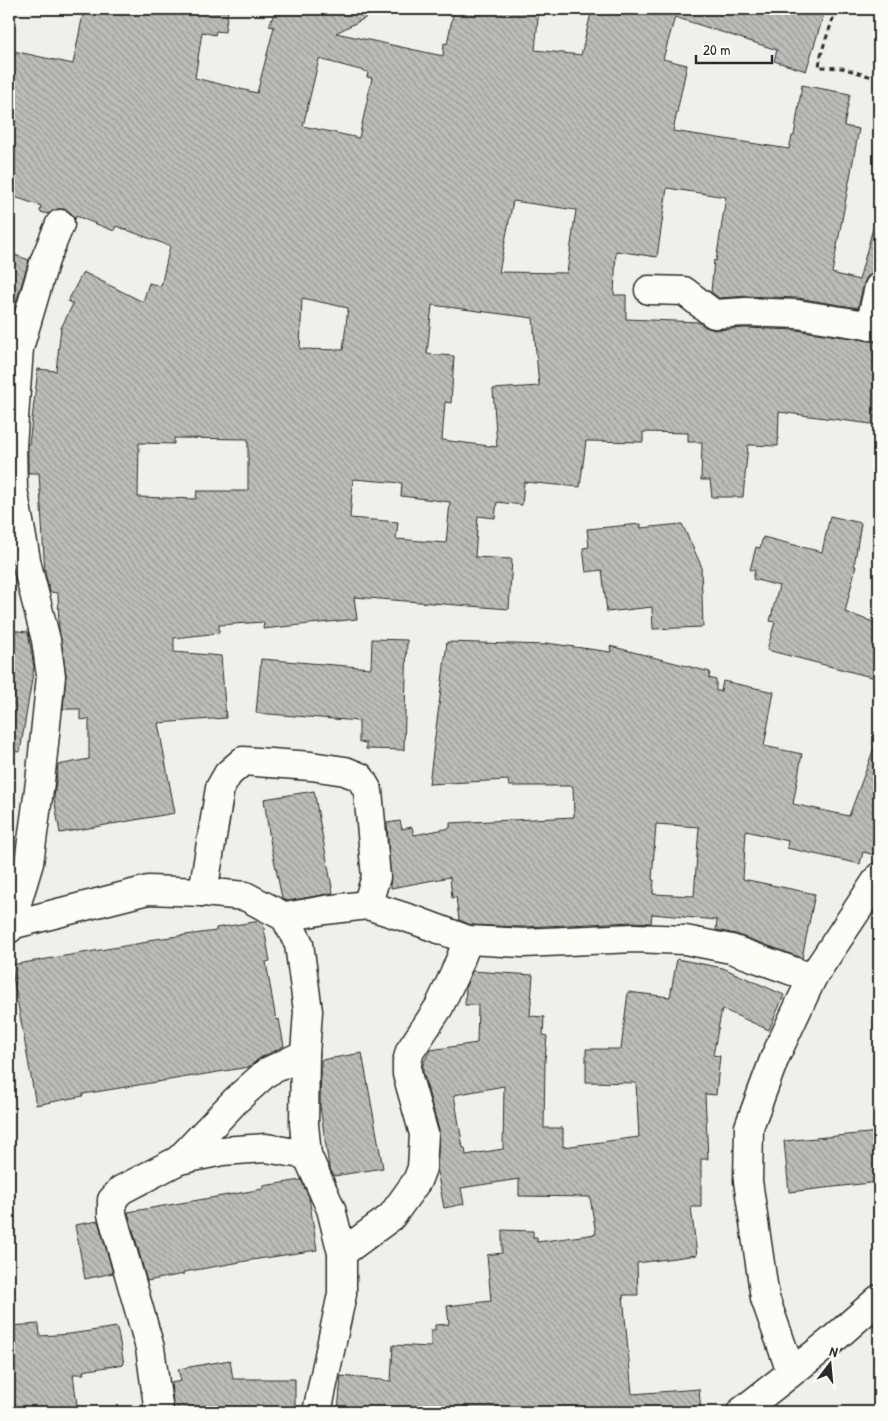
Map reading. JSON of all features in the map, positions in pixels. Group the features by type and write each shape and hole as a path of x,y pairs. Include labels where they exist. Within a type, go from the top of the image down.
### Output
{"street":[{"path":"10,927 29,863 51,676 46,640 27,564 13,489 13,436 20,348 45,260 60,224"},
{"path":"649,290 684,292 714,314 746,312 797,314 874,327 879,287"},
{"path":"203,892 220,788 228,774 244,761 263,762 345,771 360,778 368,791 376,876 367,905"},
{"path":"792,1372 765,1298 748,1181 749,1128 775,1057 812,978 879,877"},
{"path":"10,927 148,890 245,896 285,917 299,944 308,1011 304,1124 307,1155 331,1209 342,1253 342,1294 317,1412"},
{"path":"285,917 367,905 468,940 523,943 634,938 685,940 731,949 812,978"},
{"path":"342,1253 391,1216 417,1181 422,1168 424,1134 407,1074 407,1062 410,1052 439,1007 468,940"},
{"path":"179,1160 236,1100 267,1072 305,1054"},
{"path":"159,1412 150,1348 112,1214 112,1200 121,1190 179,1160 222,1151 266,1148 307,1155"},
{"path":"741,1412 829,1343 879,1299"}],"path":[{"path":"836,9 819,66 842,68 879,79"}],"building":[{"path":"84,9 228,9 225,32 216,31 215,35 202,32 195,78 257,93 274,27 269,26 276,9 383,9 336,33 443,56 444,43 447,44 454,9 539,9 535,50 581,55 592,9 807,9 824,14 806,71 774,61 777,50 675,17 663,59 687,65 673,131 789,149 792,136 794,136 802,85 850,94 844,126 859,129 832,273 859,280 873,228 879,229 879,272 874,272 867,277 858,308 798,298 747,296 719,298 711,292 714,260 716,261 726,197 667,188 657,257 616,251 614,295 626,295 626,319 699,322 705,327 715,330 746,328 795,330 879,342 879,425 779,412 778,446 748,445 743,497 712,497 710,480 701,480 702,442 688,442 688,433 643,432 643,442 586,441 580,487 524,482 522,505 497,502 495,518 478,516 475,557 512,559 509,609 354,597 357,619 263,629 264,622 219,625 219,633 174,638 174,652 221,656 226,718 158,723 175,813 60,833 54,798 58,765 89,759 89,719 80,720 80,709 63,709 66,674 59,629 58,593 50,592 45,573 39,473 28,473 28,444 38,369 56,371 61,328 73,304 68,301 83,272 143,302 149,283 161,286 170,246 116,226 114,231 76,216 75,220 66,209 58,209 48,214 40,212 41,206 9,195 9,50 73,64","holes":["319,59 368,72 367,77 372,78 359,138 303,126","513,201 576,210 567,273 499,272","302,298 348,308 343,350 300,349","432,305 533,318 539,386 493,389 497,447 442,440 445,402 451,403 454,356 427,354","174,438 248,439 248,491 197,491 196,499 138,497 139,443 174,444","353,479 402,483 401,496 450,502 446,543 396,539 398,522 350,518"]},
{"path":"9,253 29,260 9,326"},
{"path":"830,516 861,523 854,566 856,566 845,612 879,624 879,679 767,650 775,622 770,621 779,586 753,579 755,570 750,570 756,547 760,548 763,537 822,552"},
{"path":"641,524 641,528 682,524 701,565 703,627 653,629 652,607 607,612 602,570 586,572 583,548 589,547 587,529"},
{"path":"9,630 28,632 34,667 20,752 9,751"},
{"path":"372,639 407,640 404,750 366,749 366,743 359,742 359,721 256,713 261,659 371,668"},
{"path":"447,642 546,645 546,643 611,652 610,646 710,672 709,678 716,680 716,691 721,691 723,681 774,692 764,746 802,754 793,804 849,816 877,740 879,740 879,856 863,852 860,864 787,848 788,841 746,831 743,879 815,894 802,958 736,934 716,930 717,920 652,914 651,923 633,922 523,927 471,925 459,920 456,897 452,898 450,877 391,888 387,823 400,821 402,829 412,827 414,835 450,828 450,823 574,817 573,786 509,786 508,780 429,784","holes":["656,824 699,827 694,896 653,894 654,880 652,880"]},
{"path":"314,791 333,893 288,901 282,898 264,799"},
{"path":"260,921 263,923 270,961 266,962 276,1020 279,1019 284,1046 260,1058 249,1067 83,1094 83,1096 36,1105 11,965 148,942 148,940 216,931 216,928"},
{"path":"677,959 723,968 784,995 769,1030 722,1009 713,1055 720,1056 716,1095 705,1094 708,1159 701,1159 701,1207 691,1207 697,1255 637,1263 638,1295 623,1295 632,1394 699,1389 701,1412 338,1412 341,1376 391,1381 393,1345 431,1347 431,1330 435,1330 435,1325 449,1324 447,1306 491,1301 487,1255 502,1253 502,1230 533,1231 533,1237 537,1237 537,1242 596,1234 590,1197 519,1196 519,1179 461,1188 464,1204 444,1208 437,1171 439,1130 423,1072 423,1064 430,1050 477,1043 478,1005 465,1005 466,986 472,971 533,975 530,1016 544,1017 543,1035 547,1036 544,1128 563,1128 563,1147 639,1137 636,1083 586,1082 586,1049 621,1049 628,992 670,997","holes":["504,1086 503,1149 466,1155 465,1148 463,1148 454,1095"]},
{"path":"362,1053 383,1168 334,1176 329,1167 320,1106 321,1060"},
{"path":"879,1132 879,1182 789,1192 784,1141"},
{"path":"301,1180 309,1197 317,1250 184,1272 184,1274 147,1281 128,1212 263,1189 263,1186"},
{"path":"98,1221 113,1273 85,1279 75,1225"},
{"path":"39,1324 40,1336 117,1327 124,1364 83,1371 84,1374 73,1374 78,1412 13,1412 9,1360 9,1326"},
{"path":"230,1360 233,1379 295,1379 295,1412 174,1412 171,1383 181,1381 178,1369"}]}
